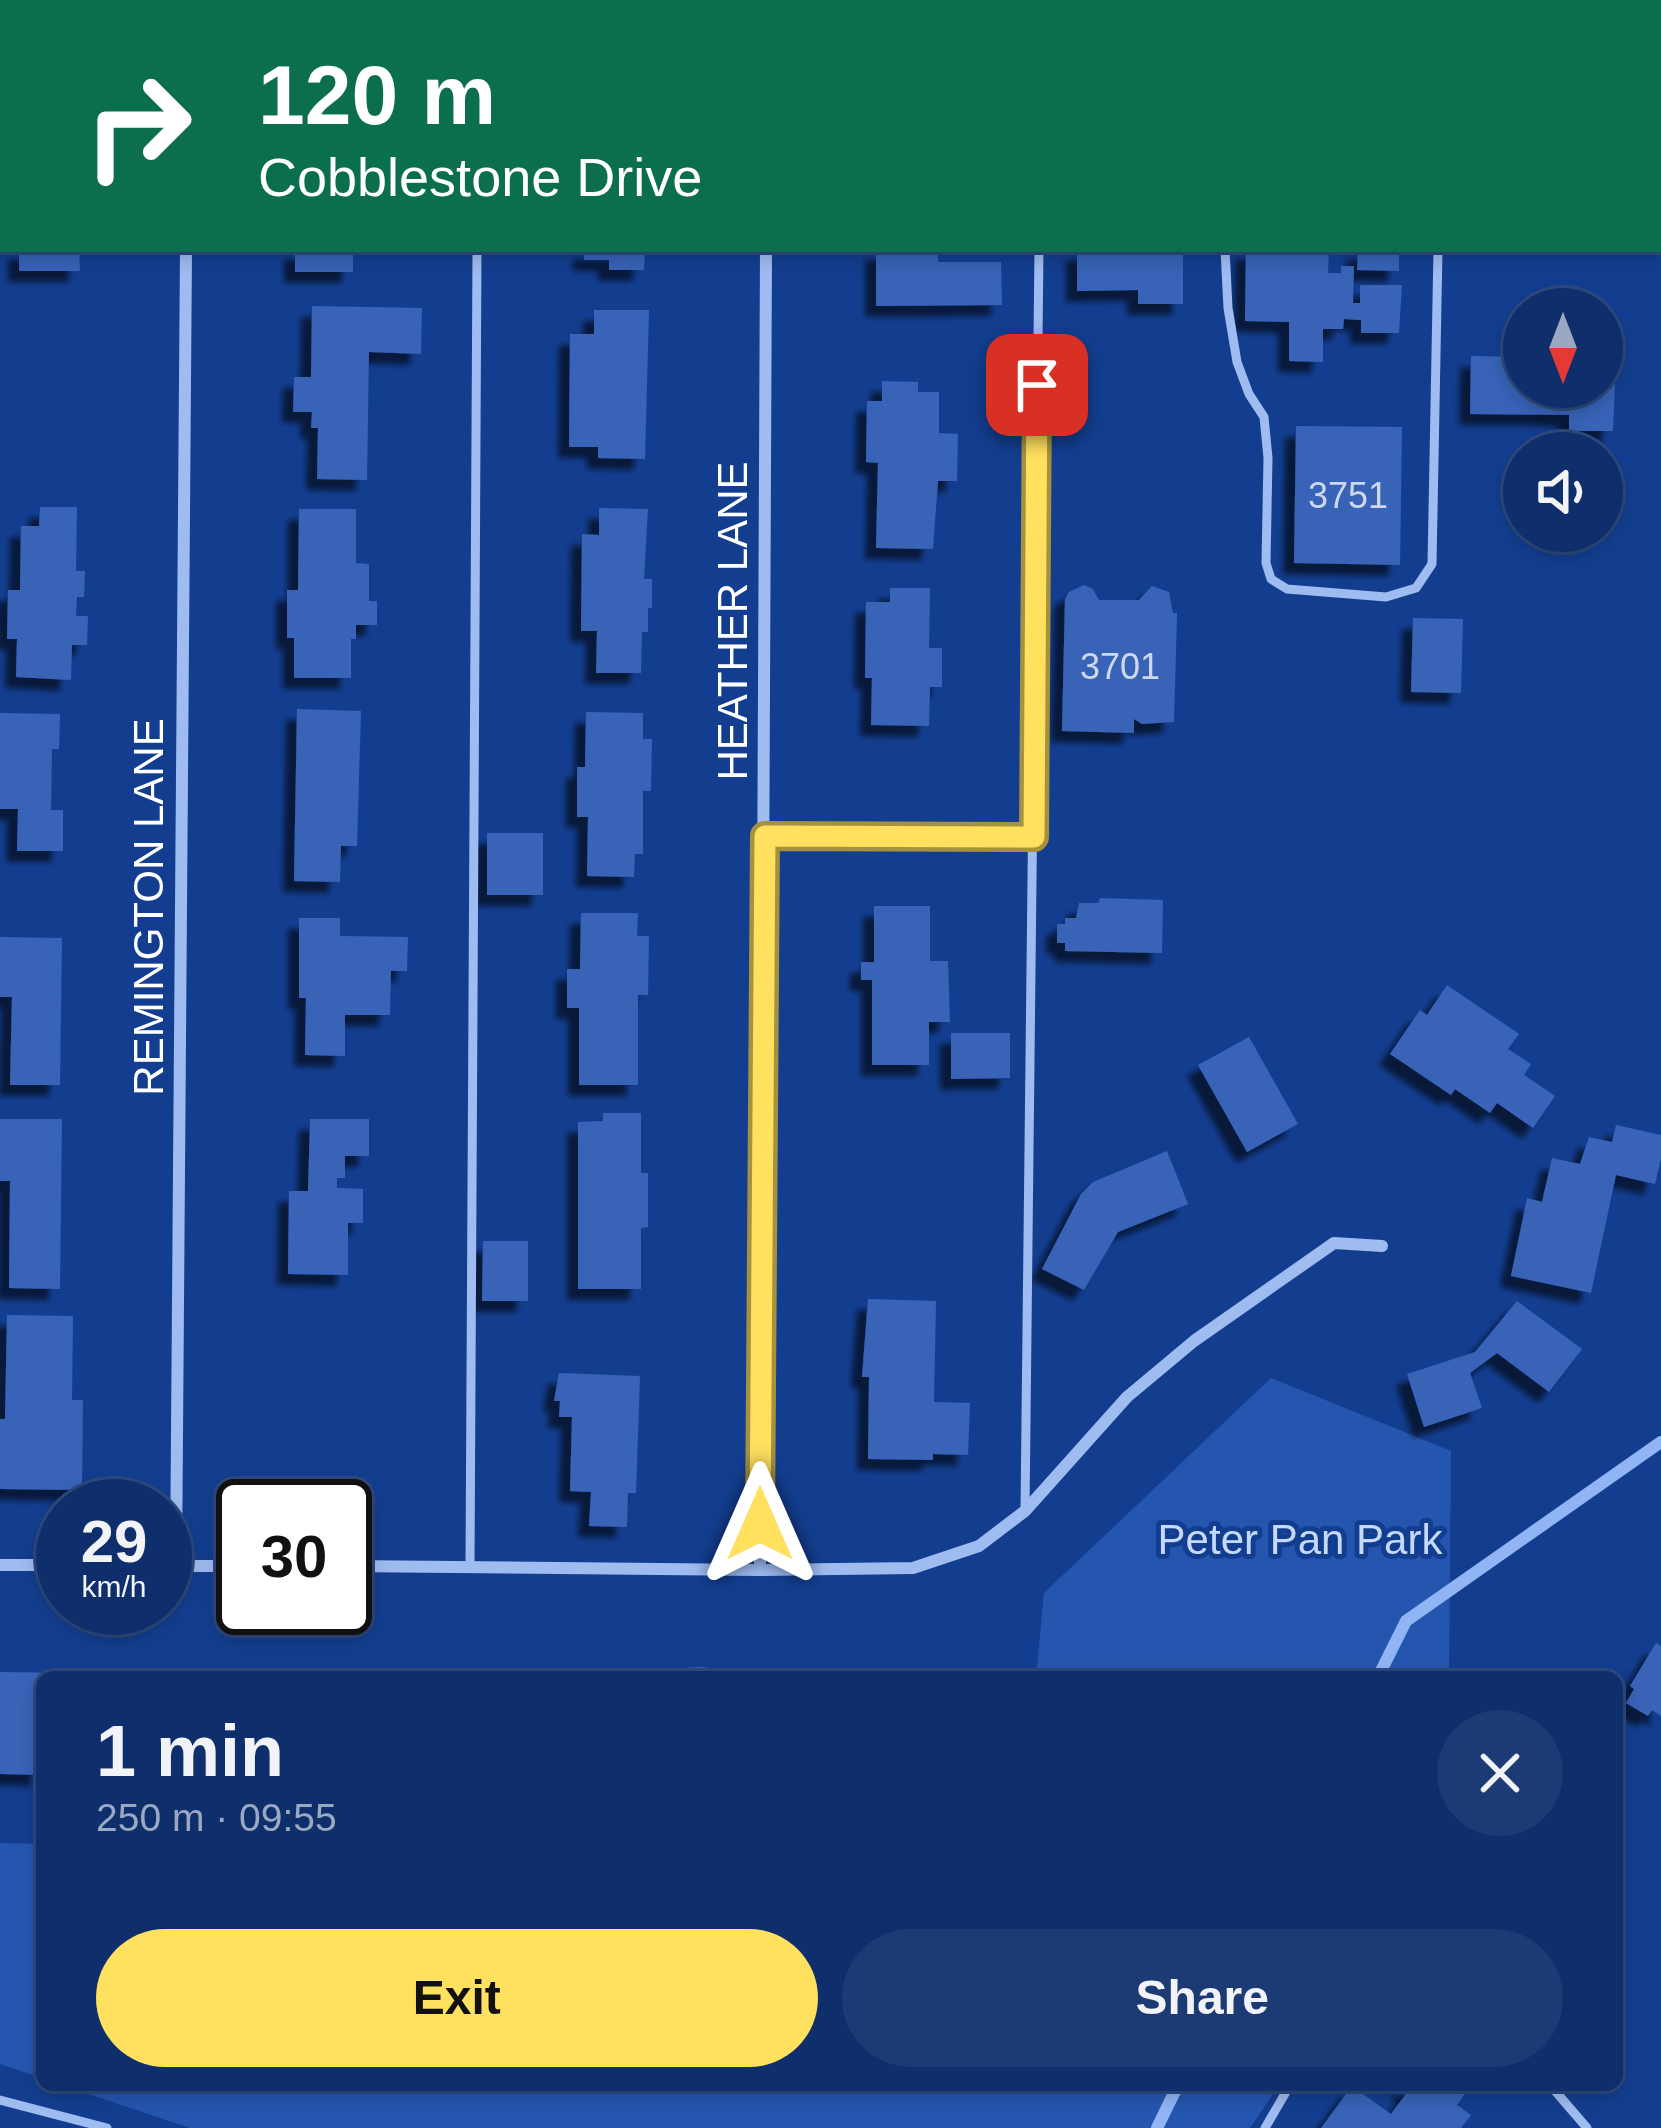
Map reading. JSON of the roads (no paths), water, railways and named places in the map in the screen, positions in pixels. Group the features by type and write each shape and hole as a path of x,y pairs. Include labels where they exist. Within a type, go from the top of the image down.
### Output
{"street":[{"name":"REMINGTON LANE","path":"172,1479 186,252"},
{"name":"HEATHER LANE","path":"760,1570 766,252"},
{"path":"765,836 1034,837"},
{"path":"372,1566 913,1568 979,1546 1025,1511 1127,1397 1193,1341 1334,1243 1382,1246"},
{"path":"0,1565 36,1565"}],"lane":[{"path":"470,1566 476,252"},
{"path":"1025,1511 1039,252"},
{"path":"1226,252 1228,308 1237,362 1264,417 1266,563 1271,580 1287,589 1386,597 1416,588 1432,564 1438,252"},
{"path":"1265,2128 1287,2091"},
{"path":"1555,2091 1587,2128"},
{"path":"0,2100 107,2128"}],"waterway":[{"path":"1381,1671 1406,1621 1661,1442"},
{"path":"1157,2128 1175,2091"}],"park label":[{"name":"Peter Pan Park","path":"1300,1539"}]}
